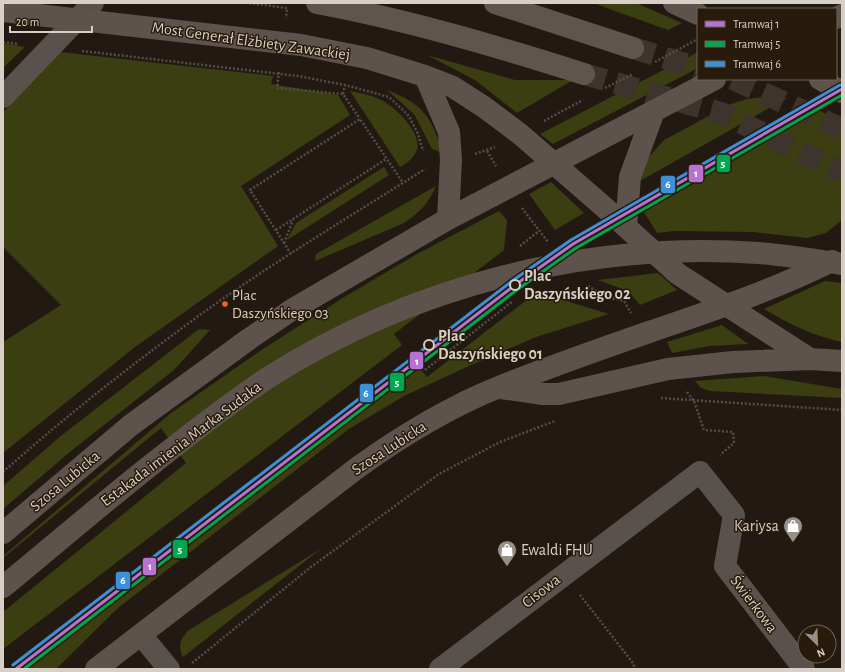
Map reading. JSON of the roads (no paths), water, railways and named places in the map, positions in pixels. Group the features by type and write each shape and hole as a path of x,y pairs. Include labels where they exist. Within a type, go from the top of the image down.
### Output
{"main road":[{"path":"674,3 697,14"},
{"name":"Most Generał Elżbiety Zawackiej","path":"3,11 301,45 368,58 425,76 453,87 484,107 520,134 678,274 810,359"},
{"path":"425,76 449,132 451,160 448,219"},
{"name":"Szosa Lubicka","path":"3,533 130,425 293,309 448,219 713,80"},
{"path":"822,80 842,92"},
{"path":"626,227 630,177 654,110"},
{"name":"Estakada imienia Marka Sudaka","path":"3,586 118,491 213,416 270,377 355,329 434,296 486,281 542,268 601,258 639,255 705,252 758,253 842,264"},
{"name":"Szosa Lubicka","path":"96,669 375,454 446,413 498,388 781,285 842,256"},
{"path":"498,388 544,394 559,394 668,368 733,362 810,359 842,361"}],"street":[{"path":"3,98 93,3"},
{"path":"317,3 360,11 480,41 584,74"},
{"path":"495,3 633,48"},
{"name":"Cisowa","path":"440,669 563,574 700,472"},
{"name":"Świerkowa","path":"700,472 734,515 725,566 804,669"},
{"path":"141,635 178,668"}],"tunnel":[{"path":"633,48 697,68"},
{"path":"584,74 721,113 842,172"},
{"path":"735,80 842,129"}],"tram line":[{"name":"6","path":"13,665 512,281 571,240 840,85"},
{"name":"1","path":"16,669 515,285 573,244 842,89"},
{"name":"5","path":"24,669 518,289 576,248 842,95"}],"place":[{"name":"Plac Daszyńskiego 02","path":"515,285"},
{"name":"Plac Daszyńskiego 03","path":"225,304"},
{"name":"Plac Daszyńskiego 01","path":"429,345"},
{"name":"Kariysa","path":"793,543"},
{"name":"Ewaldi FHU","path":"507,567"}]}
